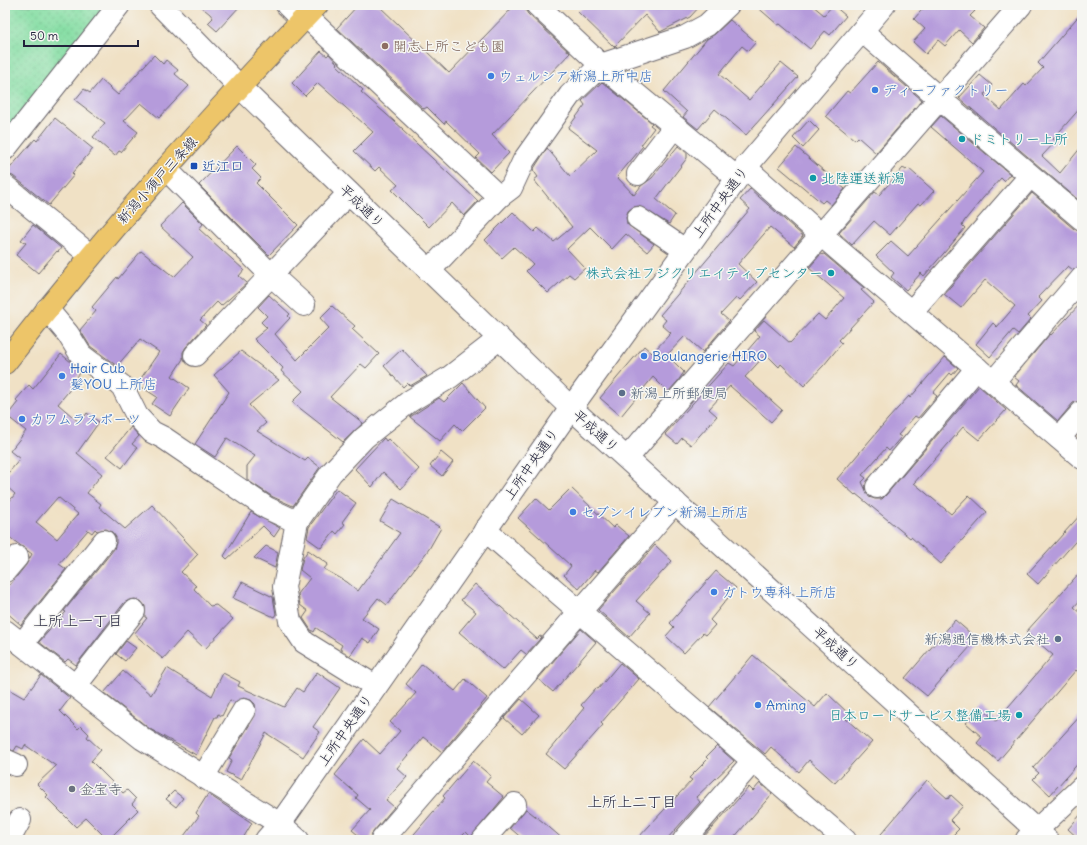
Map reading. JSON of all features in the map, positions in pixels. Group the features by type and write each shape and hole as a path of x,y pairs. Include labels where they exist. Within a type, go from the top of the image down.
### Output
{"main road":[{"name":"新潟小須戸三条線","path":"5,363 90,255 240,87 308,14"}],"street":[{"path":"5,149 119,5"},
{"name":"平成通り","path":"160,5 240,87 571,408 675,502 1036,837"},
{"path":"287,5 308,14 499,197"},
{"path":"537,5 601,65 674,127 741,172 821,235 994,381 1082,458"},
{"path":"429,271 499,197 511,188 524,160 570,95 601,65 685,37 707,25 728,5"},
{"name":"上所中央通り","path":"273,832 571,408 741,172 884,5"},
{"path":"627,458 1021,5"},
{"path":"862,31 1082,219"},
{"path":"638,174 674,127"},
{"path":"166,169 270,274 304,305"},
{"path":"912,311 1025,182"},
{"path":"5,186 90,255"},
{"path":"195,354 349,193"},
{"path":"638,218 685,250"},
{"path":"994,381 1082,278"},
{"path":"47,309 68,334 81,354 122,386 137,416 152,432 164,438 267,508 297,522"},
{"path":"375,686 304,642 290,621 284,587 297,522 331,472 364,438 410,401 450,377 499,338"},
{"path":"877,487 977,368"},
{"path":"1059,438 1082,412"},
{"path":"382,840 675,502"},
{"path":"485,530 845,840"},
{"path":"104,541 13,638 76,685 114,718 143,740 203,777 273,832 298,840"},
{"path":"76,685 134,611"},
{"path":"203,777 244,710"},
{"path":"684,840 752,760"},
{"path":"1036,837 1082,787"},
{"path":"483,840 515,804"},
{"path":"8,840 20,820"}],"green space":[{"path":"5,5 111,5 5,138"}],"building":[{"path":"199,5 241,5 217,31 208,23 213,18"},
{"path":"358,5 378,5 449,73 515,5 522,5 528,14 570,53 492,135 509,153 491,172 476,158 480,154 446,121 444,124 427,107 424,109 337,28"},
{"path":"585,5 701,5 690,17 660,32 645,15 614,47 578,12"},
{"path":"755,5 812,5 824,15 833,5 846,16 830,35 825,31 810,49 780,24 778,25"},
{"path":"926,5 967,5 975,11 970,16 984,28 972,42 959,30 945,46 938,40 926,54 913,42 925,29 914,19"},
{"path":"1082,12 1082,106 1053,139 1056,141 1042,156 1060,173 1082,146 1082,203 959,98 980,75 992,85 984,95 1001,110 1024,84 1026,86 1043,68 1038,63"},
{"path":"730,20 756,42 748,51 742,46 719,74 749,100 781,63 798,77 746,135 715,109 698,129 683,117 687,112 664,91 707,39 715,34"},
{"path":"321,51 327,56 329,54 337,63 336,64 363,90 361,92 403,129 402,130 478,201 464,216 452,203 429,227 392,190 398,185 379,167 375,171 354,151 373,132 318,83 305,96 292,83"},
{"path":"154,55 163,64 166,60 178,70 175,74 189,86 159,118 141,103 124,121 138,132 121,152 119,151 115,156 93,137 105,123 75,100 84,89 90,93 101,80 118,95"},
{"path":"878,62 922,100 876,153 858,137 855,140 826,116 847,91 850,93"},
{"path":"602,82 652,123 650,125 654,128 641,145 643,146 617,177 634,195 641,186 652,178 678,146 687,153 687,158 656,199 675,215 669,224 639,206 633,207 628,211 626,217 627,224 654,244 647,252 626,234 612,249 590,227 567,249 585,268 574,278 569,274 548,293 526,271 533,264 514,247 502,258 485,240 513,212 534,232 538,228 554,242 572,227 534,180 538,177 533,170 547,148 570,176 597,150 568,128 585,105 582,101"},
{"path":"941,116 1010,174 1004,181 1001,178 983,198 965,220 962,225 965,228 950,246 924,276 921,273 906,290 891,277 894,273 876,256 891,241 908,256 983,172 931,127"},
{"path":"55,118 93,149 72,173 74,175 49,205 13,176 5,174 35,139 37,141"},
{"path":"809,120 819,130 803,148 793,138"},
{"path":"237,146 256,165 252,169 261,178 256,183 298,225 269,255 199,185"},
{"name":"北陸運送新潟","path":"796,147 845,189 831,205 825,200 822,203 779,167"},
{"path":"903,168 906,170 908,168 934,191 921,205 918,203 890,235 874,221 852,245 839,233 875,192 879,195"},
{"path":"750,189 803,236 794,247 770,227 738,264 757,282 740,300 737,297 721,314 729,321 703,352 685,336 667,355 684,372 678,381 668,392 653,377 621,416 600,398 644,346 652,353 671,333 662,325 666,320 660,315 750,209 740,200"},
{"path":"1032,193 1074,229 1082,231 1082,266 1073,270 1068,266 1038,297 1042,301 1028,316 1031,319 1018,334 1013,330 990,357 976,344 993,323 997,327 1015,306 985,280 961,308 944,294"},
{"path":"182,203 203,224 199,229 244,270 239,276 247,283 221,306 217,302 200,320 206,325 186,347 183,352 183,359 172,376 189,388 170,416 152,404 157,397 137,384 159,352 140,339 117,366 90,346 80,330 96,311 92,307 141,251 174,277 193,257 160,226"},
{"path":"33,225 61,248 38,273 16,255 26,243 21,240"},
{"path":"824,254 864,288 861,290 874,302 839,340 842,343 804,386 781,364 779,367 766,354 745,377 782,410 771,422 730,386 709,409 717,416 691,445 682,438 677,444 665,434 729,363 734,366 760,336 754,331 764,320 790,343 818,314 825,320 844,298 809,268 820,255"},
{"path":"269,295 290,314 288,316 290,318 275,334 297,360 329,328 320,318 332,306 355,326 352,329 379,354 366,368 361,364 330,397 363,423 343,442 292,402 303,391 281,371 283,368 254,339 267,328 261,322 267,316 258,307"},
{"path":"1082,302 1082,400 1073,403 1058,421 1016,385 1019,381 1014,377 1050,334 1051,335"},
{"path":"402,349 427,376 410,386 407,383 403,387 384,366"},
{"path":"241,351 279,380 249,405 266,423 257,431 305,461 308,458 320,467 293,506 273,497 247,480 247,466 255,456 227,438 215,457 195,444 229,392 214,375"},
{"path":"61,354 82,371 75,379 77,381 58,404 80,423 87,413 99,422 77,453 102,474 87,493 101,504 99,507 125,529 152,505 198,554 181,572 196,586 194,589 210,606 216,605 233,619 205,649 187,632 163,659 134,634 147,618 145,617 145,606 141,601 135,599 124,603 76,665 68,659 65,662 39,642 66,612 64,611 114,549 116,537 112,532 106,529 97,531 95,529 92,533 88,530 59,564 66,569 21,625 5,611 5,591 26,565 32,554 5,534 5,507 15,494 5,485 5,477 20,459 10,451 26,431 7,416 18,402 16,400 29,385 33,389","holes":["58,497 78,514 57,539 36,522"]},
{"path":"945,357 958,368 952,375 950,373 933,393 937,396 918,418 915,416 898,435 901,437 889,451 886,448 862,475 866,478 862,482 869,497 882,499 979,386 1006,410 979,440 963,427 914,483 951,514 969,495 987,512 941,564 911,537 910,538 856,494 855,495 837,479 888,419 909,396 910,398"},
{"path":"463,383 485,408 462,431 455,424 440,441 410,417 439,398 444,402"},
{"path":"131,427 139,436 132,444 137,448 122,468 107,456"},
{"path":"384,438 386,441 388,439 419,469 401,489 383,472 372,487 355,469"},
{"path":"441,452 453,462 442,476 430,466"},
{"path":"571,488 613,528 616,525 629,536 598,572 595,570 579,589 564,575 571,566 518,518 536,498 549,510"},
{"path":"337,489 356,503 342,522 345,524 337,534 334,531 321,548 307,538 309,527"},
{"path":"393,499 441,528 429,549 387,605 378,598 362,618 379,629 370,643 362,638 350,656 340,649 342,645 316,628 314,632 311,630 303,618 308,611 300,605 298,594 310,578 300,570 303,558 308,550 328,564 324,569 347,582 358,591 400,533 380,521"},
{"path":"251,512 280,528 274,537 263,526 227,559 224,556"},
{"path":"1082,513 1082,534 1038,584 1027,574"},
{"path":"655,545 672,561 636,601 650,613 629,637 598,610"},
{"path":"266,546 278,552 275,568 254,558"},
{"path":"1082,570 1082,598 1074,607 1082,614 1082,676 1076,670 998,761 977,743 982,737 966,723 980,707 996,721 1053,655 1026,632"},
{"path":"716,571 736,588 710,620 715,625 706,635 703,633 684,653 666,636 674,627 670,623"},
{"path":"242,582 273,597 276,614 274,617 233,598"},
{"path":"475,584 537,639 540,636 542,637 526,654 521,650 503,670 459,632 476,612 461,600"},
{"path":"955,620 977,639 927,696 905,678"},
{"path":"581,629 596,642 553,692 538,679"},
{"path":"126,641 136,648 125,661 116,654"},
{"path":"753,655 815,707 827,693 850,715 846,719 872,742 835,783 809,760 799,772 771,747 765,754 709,707"},
{"path":"620,663 639,679 601,723 603,725 564,769 546,754 584,708 581,705 596,688 598,689"},
{"path":"422,664 455,691 465,679 487,698 442,752 423,737 397,768 407,777 386,800 394,807 373,832 370,840 364,840 352,830 370,810 356,798 358,795 335,775 364,739 380,754 400,731 390,722 416,693 406,684"},
{"path":"167,668 212,696 223,673 240,682 238,686 284,707 297,688 303,692 317,672 340,688 313,727 320,732 303,757 266,733 241,780 226,772 232,760 229,758 255,716 255,704 251,700 244,698 235,702 230,700 222,716 218,714 217,717 215,717 196,755 150,729 104,693 123,671 151,695"},
{"path":"41,675 70,698 60,711 78,729 81,726 89,734 87,737 101,750 91,761 123,793 127,790 136,799 132,804 138,810 108,840 86,818 76,827 46,797 48,795 37,784 56,766 25,745 23,749 17,746 14,751 5,748 5,687 24,698"},
{"path":"521,699 539,715 522,734 504,718"},
{"path":"1082,714 1082,759 1050,795 1033,779 1039,773 1033,768"},
{"path":"717,746 734,761 696,797 700,802 666,840 636,840 692,780 689,778 708,759 706,757"},
{"path":"473,761 491,776 486,782 504,797 471,837 466,832 458,840 409,840 445,798 443,796"},
{"path":"927,780 948,799 951,795 963,806 950,820 959,829 948,840 876,840"},
{"path":"760,783 772,794 732,840 701,840 749,787 753,791"},
{"path":"174,791 183,798 176,807 166,799"},
{"path":"208,794 252,823 242,840 181,840 199,816 196,813"},
{"path":"526,809 564,840 524,840 510,828"},
{"path":"1082,813 1082,840 1080,840 1068,829"}],"place":[{"name":"開志上所こども園","path":"385,46"},
{"name":"ウェルシア新潟上所中店","path":"491,76"},
{"name":"ディーファクトリー","path":"875,90"},
{"name":"ドミトリー上所","path":"962,139"},
{"name":"近江口","path":"194,166"},
{"name":"北陸運送新潟","path":"813,178"},
{"name":"株式会社フジクリエイティブセンター","path":"831,273"},
{"name":"Boulangerie HIRO","path":"644,356"},
{"name":"Hair Cub 髪YOU 上所店","path":"62,376"},
{"name":"新潟上所郵便局","path":"622,393"},
{"name":"カワムラスポーツ","path":"22,419"},
{"name":"セブンイレブン新潟上所店","path":"573,512"},
{"name":"ガトウ専科 上所店","path":"714,592"},
{"name":"新潟通信機株式会社","path":"1058,639"},
{"name":"Aming","path":"758,705"},
{"name":"日本ロードサービス整備工場","path":"1019,715"},
{"name":"金宝寺","path":"72,789"}],"district":[{"name":"上所上一丁目","path":"78,621"},
{"name":"上所上二丁目","path":"632,802"}]}
